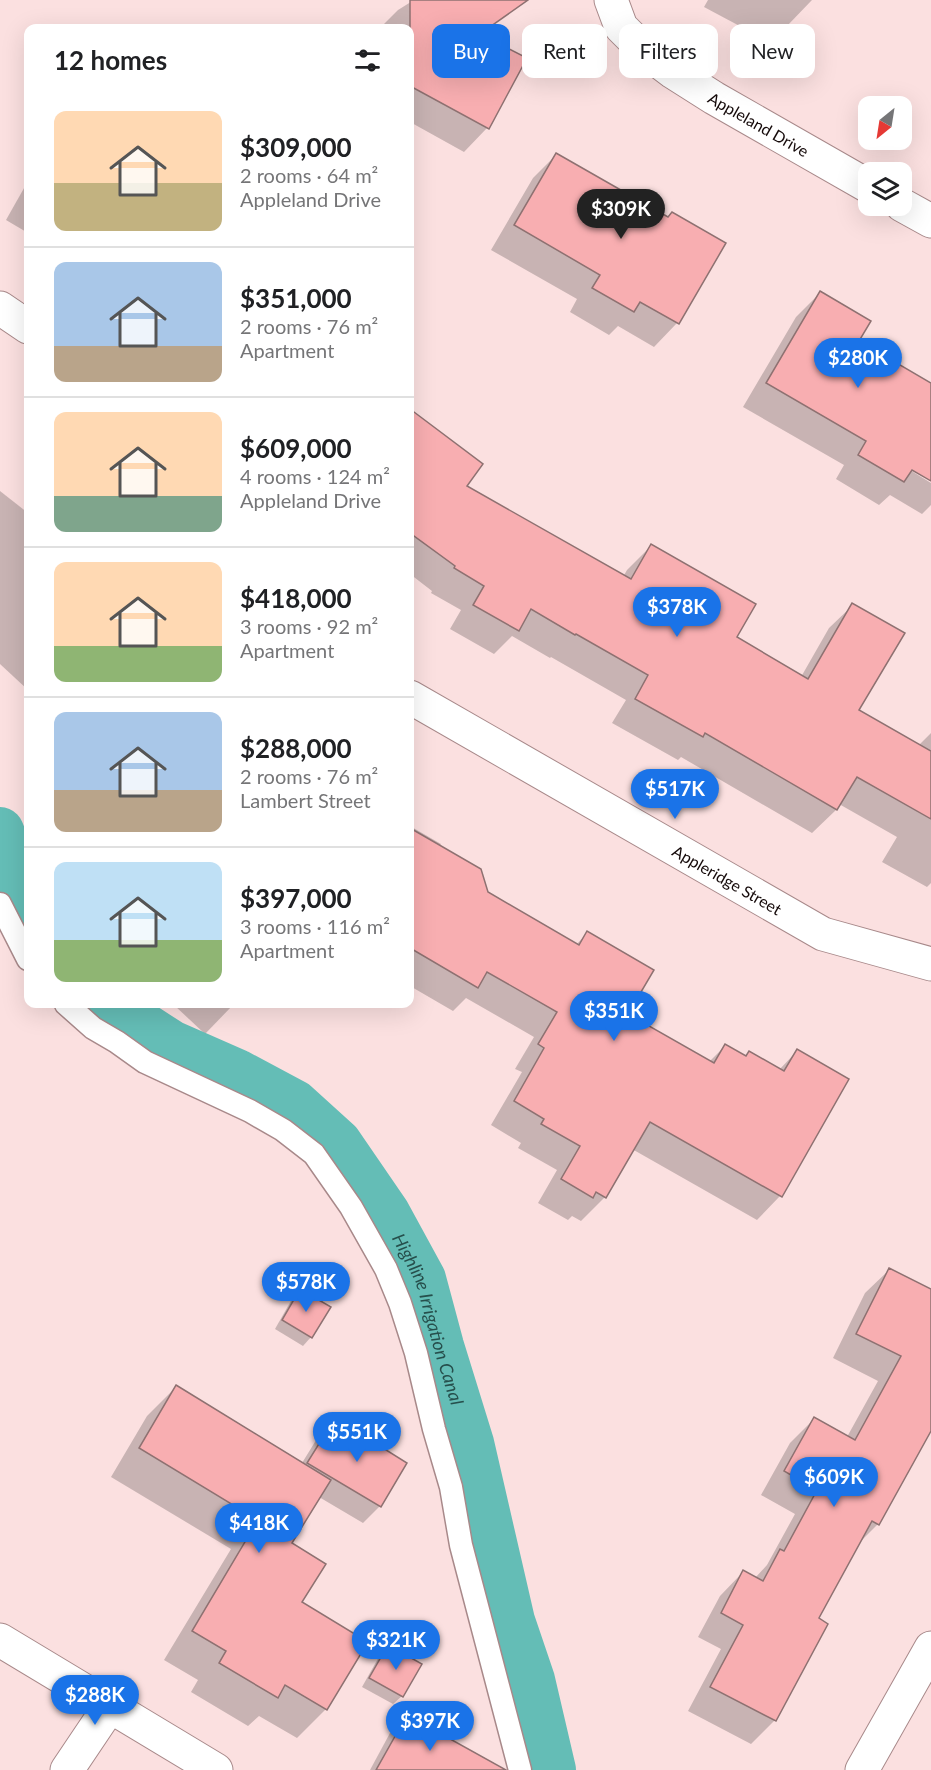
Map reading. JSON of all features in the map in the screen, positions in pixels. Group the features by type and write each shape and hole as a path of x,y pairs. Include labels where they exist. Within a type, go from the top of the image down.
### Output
{"street":[{"name":"Appleland Drive","path":"611,0 621,27 644,50 714,98 858,180"},
{"path":"912,211 931,221"},
{"path":"0,308 24,324"},
{"name":"Appleridge Street","path":"414,699 823,934 931,964"},
{"path":"0,1640 216,1770"},
{"path":"862,1770 931,1648"},
{"path":"67,1770 110,1706"}],"lane":[{"path":"0,904 24,951"},
{"path":"70,1008 93,1028 145,1062 250,1111 283,1130 314,1154 351,1207 386,1269 416,1353 450,1487 461,1545 520,1770"}],"building":[{"path":"410,0 528,0 494,24 432,24 432,78 510,78 510,49 522,55 522,67 489,129 414,88 414,24 410,24"},
{"path":"556,153 668,217 672,212 726,243 679,324 640,302 634,312 592,288 600,275 514,225"},
{"path":"820,291 871,321 859,341 931,383 931,481 912,470 904,482 858,455 866,441 766,383"},
{"path":"414,412 483,464 467,486 631,579 651,544 756,604 737,637 808,679 852,603 905,633 859,710 931,751 931,819 857,777 837,810 705,733 703,737 635,699 648,675 576,634 531,609 519,631 473,605 484,586 454,568 455,566 414,536"},
{"path":"414,830 481,869 488,892 579,945 587,931 654,970 628,1014 714,1063 725,1044 746,1056 749,1051 784,1071 797,1049 849,1079 782,1197 650,1122 606,1198 596,1192 593,1198 561,1179 580,1146 541,1124 544,1119 514,1101 544,1048 538,1044 557,1012 487,972 478,988 414,950"},
{"path":"889,1268 931,1289 931,1431 879,1525 872,1521 819,1618 828,1624 776,1721 710,1687 743,1625 721,1613 743,1570 763,1581 780,1549 784,1551 817,1490 784,1471 814,1417 855,1440 901,1356 856,1334"},
{"path":"300,1289 331,1307 312,1338 282,1320"},
{"path":"176,1385 331,1480 292,1543 326,1564 302,1602 368,1642 327,1710 285,1685 278,1698 219,1663 226,1651 192,1631 258,1520 139,1448"},
{"path":"335,1418 407,1463 381,1507 307,1463"},
{"path":"388,1645 422,1664 403,1697 369,1678"},
{"path":"407,1715 506,1770 376,1770"}],"waterway":[{"name":"Highline Irrigation Canal","path":"0,831 24,890"},
{"name":"Highline Irrigation Canal","path":"116,1008 171,1044 237,1073 295,1104 338,1143 386,1213 422,1279 470,1443 511,1621 531,1680 552,1770"}]}
